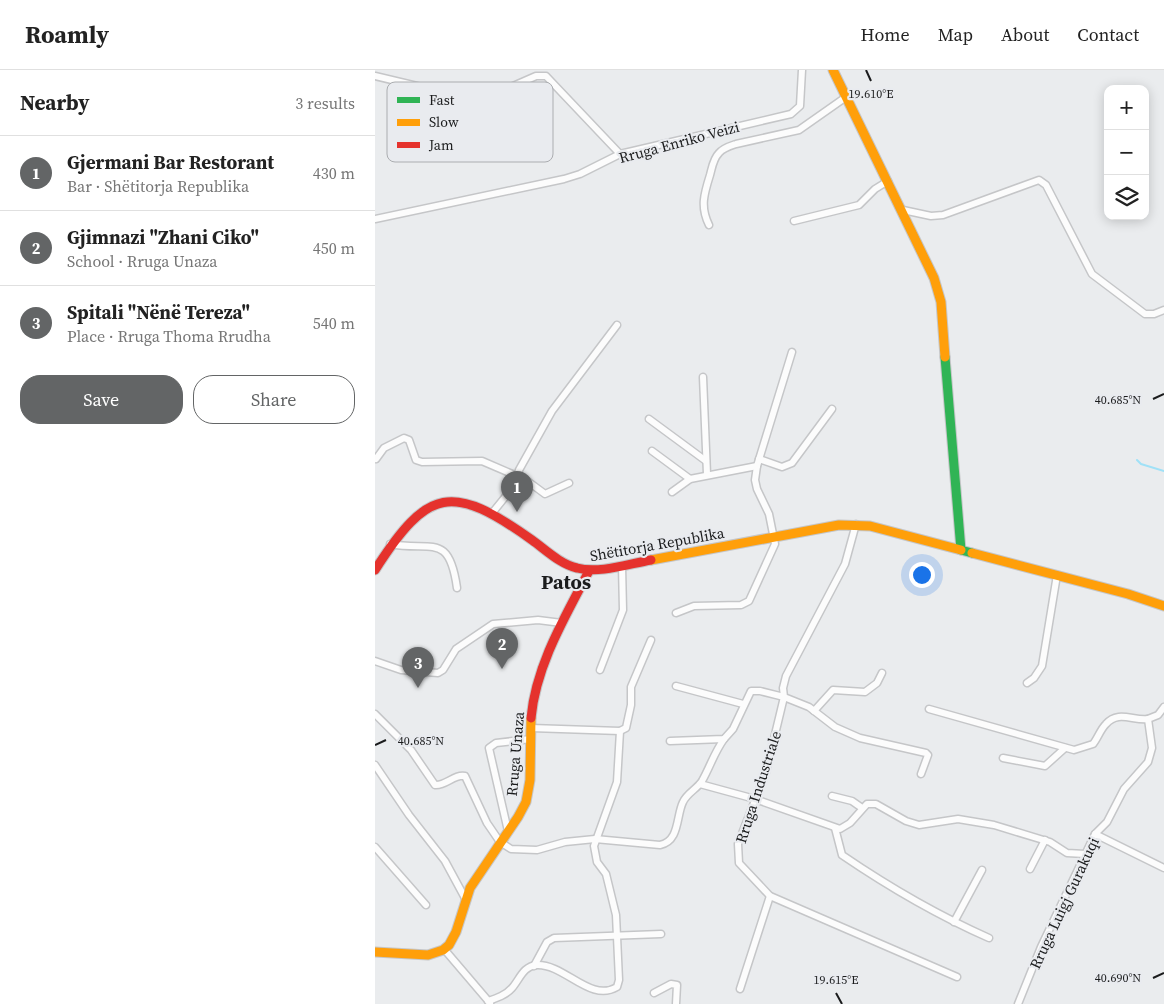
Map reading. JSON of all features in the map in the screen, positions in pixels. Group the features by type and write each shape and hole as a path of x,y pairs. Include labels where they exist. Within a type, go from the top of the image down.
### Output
{"main road":[{"path":"833,70 903,210 934,278 941,302 961,550"},
{"name":"Shëtitorja Republika","path":"375,570 390,544 409,522 438,503 460,500 476,504 493,512 563,563 589,571 775,536 839,525 856,524 1057,575 1164,606"},
{"name":"Rruga Unaza","path":"445,948 453,935 465,898 483,864 508,831 526,802 530,780 531,728 534,703 543,667 562,623 589,571"},
{"path":"375,952 428,954 445,948"}],"street":[{"name":"Rruga Enriko Veizi","path":"375,219 564,179 580,174 620,154 791,114 800,106 802,70"},
{"path":"375,76 400,82"},
{"path":"522,82 536,76 547,76 553,82"},
{"path":"553,82 620,154"},
{"path":"709,226 703,210 703,195 714,160 719,153 727,147 736,144 799,130 847,97"},
{"path":"903,210 931,216 943,215 1039,180 1046,185 1092,274 1145,314 1154,314 1164,310"},
{"path":"794,221 859,205 875,189 888,181"},
{"path":"493,512 514,486 517,476 552,411 617,325"},
{"path":"676,613 694,606 741,605 749,602 773,550 775,536 769,514 757,489 758,462 792,352"},
{"path":"703,377 707,474"},
{"path":"672,492 690,479 707,474 758,462 782,467 792,463 832,410"},
{"path":"649,420 706,461"},
{"path":"376,459 384,448 404,438 412,445 418,462 482,461 517,476 545,494 569,483"},
{"path":"652,451 690,479"},
{"name":"Rruga Industriale","path":"856,524 845,564 786,676 780,721 766,772 741,833 738,857 742,867 763,886 770,896 957,977"},
{"path":"390,544 405,547 434,546 440,548 453,567 457,588"},
{"path":"600,670 623,610 622,566"},
{"path":"1027,683 1034,678 1042,666 1057,575"},
{"path":"375,660 401,670 438,673 443,670 456,649 493,624 538,620 562,623"},
{"path":"531,728 620,731 627,726 631,687 651,640"},
{"path":"814,711 833,690 865,692 877,683 882,674"},
{"path":"676,686 743,704"},
{"path":"375,714 411,750 435,785 441,785 462,775 465,776 483,816 500,842 511,849 527,851 565,842 595,839 665,844 671,840 684,800 700,784 714,755 733,729 743,704 751,691 754,690 784,697 814,711 835,727 860,738 926,754 928,756 921,774"},
{"path":"929,709 1074,750 1088,748 1097,740 1104,726 1113,718 1119,716 1148,719 1158,715 1164,707"},
{"name":"Rruga Luigj Gurakuqi","path":"1018,1004 1041,947 1095,834 1107,822 1127,784 1148,762 1152,748 1148,719"},
{"path":"534,966 556,970 593,989 612,989 619,983 616,915 606,874 597,862 594,851 595,839 617,782 620,731"},
{"path":"670,741 724,739"},
{"path":"508,831 489,748 496,743 531,740"},
{"path":"1003,758 1045,766 1065,748"},
{"path":"375,765 409,815 445,861 465,898"},
{"path":"700,784 755,799 835,828 846,826 867,804 876,804 906,821 919,825 958,819 1006,827 1045,840 1067,853 1085,854"},
{"path":"832,796 852,801 863,808"},
{"path":"835,828 842,855 872,875 954,922 989,938"},
{"path":"1095,834 1164,868"},
{"path":"1030,869 1045,840"},
{"path":"375,846 426,905"},
{"path":"954,922 982,870"},
{"path":"739,989 770,896"},
{"path":"445,948 489,1002 506,993 523,972 534,966 550,939 617,934 661,934"},
{"path":"653,993 671,984 677,985 675,1004"}],"waterway":[{"path":"1137,460 1141,464 1164,471"}],"traffic: fast":[{"path":"945,357 961,550 972,553"}],"traffic: slow":[{"path":"833,70 934,278 941,302 945,357"},
{"path":"651,560 839,525 870,526 961,550"},
{"path":"972,553 1128,594 1164,606"},
{"path":"375,952 428,955 443,950 449,945 456,932 470,888 526,802 530,780 531,718"}],"traffic: jam":[{"path":"375,570 411,522 427,509 443,502 461,503 481,509 532,540 559,560 577,568 595,570 651,560"},
{"path":"531,718 534,698 545,660 561,624 589,571"}],"place":[{"name":"Gjermani Bar Restorant","path":"517,512"},
{"name":"Gjimnazi \"Zhani Ciko\"","path":"502,669"},
{"name":"Spitali \"Nënë Tereza\"","path":"418,688"}],"district":[{"name":"Patos","path":"566,582"}]}
